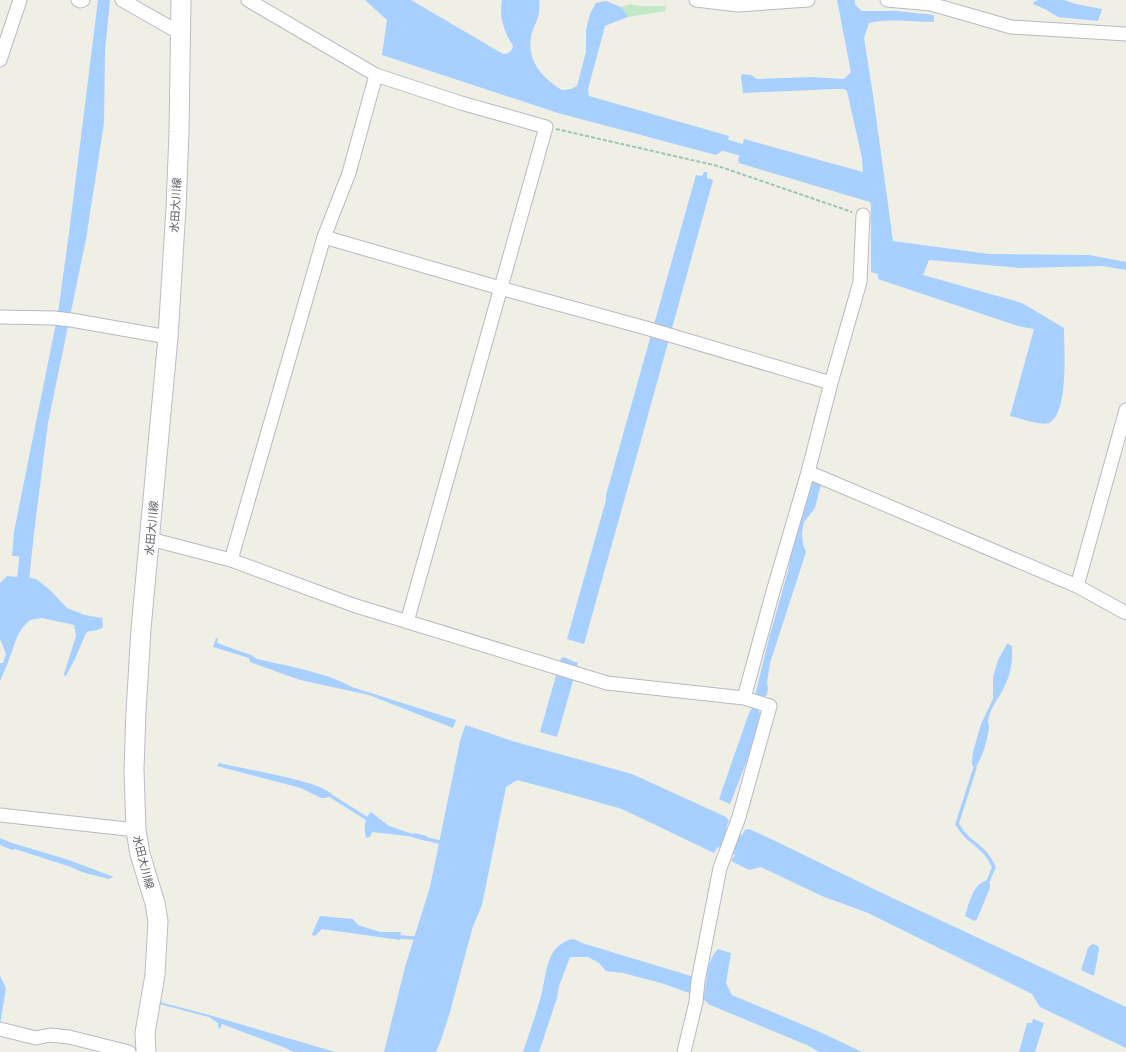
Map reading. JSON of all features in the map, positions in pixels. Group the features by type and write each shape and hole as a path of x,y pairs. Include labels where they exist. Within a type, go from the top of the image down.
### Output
{"main road":[{"name":"水田大川線","path":"146,1052 145,1033 155,975 158,921 155,904 140,854 136,830 134,769 141,629 168,337 178,147 181,0"}],"street":[{"path":"0,60 20,0"},
{"path":"78,0 83,0"},
{"path":"122,0 180,33"},
{"path":"248,0 376,75 461,103 546,127 407,622"},
{"path":"696,0 738,5 808,0"},
{"path":"887,0 931,4 1011,27 1126,34"},
{"path":"231,560 324,237 349,173 376,75"},
{"path":"744,698 860,282 862,215"},
{"path":"324,237 500,288 646,328 831,383"},
{"path":"0,317 54,318 71,320 168,337"},
{"path":"1077,586 1126,410"},
{"path":"808,472 1077,586 1126,613"},
{"path":"150,539 231,560 353,605 607,683 744,698 770,706 739,816 720,868 698,981 696,1002 684,1052"},
{"path":"0,815 136,830"},
{"path":"0,1029 36,1038 50,1035 69,1037 129,1052"}],"path":[{"path":"546,127 718,166 862,215"}],"green space":[{"path":"630,4 639,6 666,6 665,11 628,17 621,7"}],"water":[{"path":"98,0 110,0 105,51 104,123 86,239 48,423 31,557 12,556 14,532 58,313"},
{"path":"365,0 411,0 503,54 507,54 512,50 513,46 503,24 501,12 502,0 539,0 539,14 531,36 531,53 542,74 562,90 571,89 577,86 586,52 586,30 590,14 596,3 606,1 621,7 628,17 605,26 588,89 589,96 729,136 725,149 716,155 558,113 382,55 387,20"},
{"path":"837,0 855,0 855,5 862,11 897,11 934,15 934,22 893,20 869,23 864,38 893,241 989,254 1089,255 1126,262 1126,270 1102,266 1020,268 929,260 923,275 1022,303 1064,328 1065,364 1063,394 1060,407 1055,417 1049,423 1035,423 1010,416 1034,329 1018,326 878,279 878,274 871,272 870,202 739,163 738,160 744,139 863,172 862,158 847,91 844,89 743,93 742,74 751,75 757,79 812,77 844,79 851,72"},
{"path":"1038,0 1064,0 1102,9 1098,21 1058,17 1033,4"},
{"path":"704,172 707,172 707,178 713,180 584,644 567,639 696,175 702,176"},
{"path":"813,481 822,481 815,508 804,522 802,533 803,544 806,552 770,663 767,695 761,698 758,709 760,714 750,753 730,804 719,799 752,708 769,638 788,571 792,549"},
{"path":"23,564 29,565 27,577 36,579 50,590 67,608 85,615 102,618 103,627 86,633 66,676 64,674 76,636 74,625 42,618 30,620 22,628 0,681 0,663 3,663 6,654 0,639 0,583 7,576 20,577"},
{"path":"216,638 218,639 217,643 251,655 257,659 318,673 352,687 456,720 453,728 369,695 300,680 250,662 249,658 213,647"},
{"path":"1007,644 1012,646 1012,659 1009,676 990,714 986,743 975,768 972,765 973,752 981,724 993,699 993,677 998,660"},
{"path":"563,657 578,663 557,737 540,732 561,658"},
{"path":"466,725 512,741 632,774 726,817 729,821 726,828 742,835 745,830 749,829 767,837 882,893 1126,1007 1126,1048 1040,1007 1032,994 868,913 822,896 761,867 749,870 731,861 735,855 718,847 714,853 622,809 517,780 506,787 482,905 473,926 450,1012 436,1052 384,1052 405,967 430,887 460,741"},
{"path":"219,763 301,781 321,788 332,794 331,796 321,798 301,788 217,766"},
{"path":"371,812 389,826 413,834 427,836 428,838 426,841 408,836 372,832 370,837 366,838 365,824"},
{"path":"0,838 69,860 114,877 108,879 15,849 12,850 0,845"},
{"path":"988,881 990,888 977,919 974,921 965,916 974,891 981,883"},
{"path":"320,916 353,919 358,925 380,932 401,932 400,940 322,929 313,936 312,934"},
{"path":"574,939 582,943 694,977 692,994 661,983 623,973 606,971 599,963 588,957 570,957 559,986 557,998 539,1052 523,1052 539,1003 551,956 554,951 565,941"},
{"path":"1093,944 1098,946 1099,949 1094,976 1081,970 1088,948"},
{"path":"718,949 731,953 726,983 732,995 820,1032 862,1052 819,1052 807,1045 710,1005 703,999 709,966"},
{"path":"0,976 6,988 0,1025"},
{"path":"160,1002 335,1052 294,1052 222,1024 220,1029 218,1027 218,1023 209,1017 159,1004"},
{"path":"1033,1019 1044,1023 1035,1052 1019,1052 1027,1023 1032,1023"}],"waterway":[{"path":"711,141 755,154"},
{"path":"23,581 27,541"},
{"path":"975,768 957,824 991,861 994,867 988,881"},
{"path":"331,796 366,818"},
{"path":"427,839 439,842"},
{"path":"400,937 414,938"}]}
